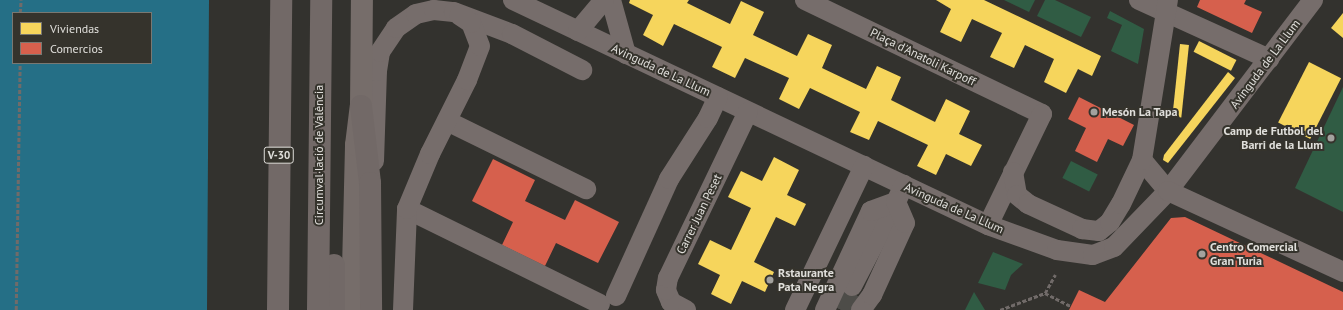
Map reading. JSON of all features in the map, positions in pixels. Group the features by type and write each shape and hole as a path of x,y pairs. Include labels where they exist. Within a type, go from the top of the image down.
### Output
{"highway":[{"name":"V-30","path":"278,310 281,0"},
{"name":"Circumval·lació de València","path":"318,310 320,0"},
{"path":"361,106 370,183 371,310"},
{"path":"319,166 333,228 334,310"}],"main road":[{"path":"352,310 356,145 361,106 362,0"}],"street":[{"name":"Avinguda de La Llum","path":"513,0 864,166 900,194 1057,250 1092,255 1114,247 1168,191 1313,0"},
{"path":"578,31 604,0"},
{"path":"611,0 626,54"},
{"name":"Plaça d'Anatoli Karpoff","path":"805,0 1042,114 1013,172"},
{"path":"1139,0 1167,6 1269,59"},
{"path":"1013,172 1017,195 1028,204 1082,229 1099,231 1110,222 1122,204 1142,160 1167,6"},
{"path":"370,183 375,157 377,71 380,52 396,28 416,14 434,10 454,12 512,34 582,70"},
{"path":"403,310 407,209 447,121 468,80 480,46 471,23 454,12"},
{"path":"407,209 610,305 670,179 708,118 718,97"},
{"name":"Carrer Juan Peset","path":"686,310 671,302 666,290 668,278 748,112"},
{"path":"447,121 586,189"},
{"path":"1142,160 1168,191 1343,272"},
{"path":"795,310 864,166"},
{"path":"988,225 1013,172"},
{"path":"852,286 900,194"},
{"path":"825,310 871,211 900,194"},
{"path":"861,310 872,296 905,223 900,194"}],"path":[{"path":"20,12 21,0"},
{"path":"16,310 20,64"},
{"path":"1000,310 1046,293 1055,275"},
{"path":"1046,293 1071,306"}],"green space":[{"path":"1004,0 1035,0 1029,12"},
{"path":"1045,0 1055,0 1091,17 1081,37 1037,16"},
{"path":"1110,11 1144,29 1138,64 1111,51 1122,25 1107,18"},
{"name":"Camp de Futbol del Barri de la Llum","path":"1343,87 1343,212 1295,188"},
{"path":"1071,161 1098,175 1089,192 1062,178"},
{"path":"993,252 1023,264 1011,275 1005,290 978,283"},
{"path":"974,292 985,310 965,310"}],"water":[{"path":"0,0 209,0 207,310 0,310"}],"building: Viviendas":[{"path":"630,0 689,0 687,3 730,24 741,1 764,12 753,35 797,56 808,34 832,45 822,68 866,89 877,66 901,77 891,100 935,122 946,99 970,111 959,134 982,145 971,166 946,154 936,175 917,166 928,145 878,121 869,140 850,132 860,112 810,88 799,109 779,99 789,78 745,58 735,78 712,67 722,47 674,24 663,46 643,35 653,15 629,3"},
{"path":"936,0 984,0 1101,56 1092,76 1078,69 1066,93 1044,82 1054,59 1025,45 1014,68 990,57 1002,33 972,19 961,42 940,32 951,9"},
{"path":"1343,13 1343,38 1331,28"},
{"path":"1199,41 1236,60 1231,71 1194,52"},
{"path":"1180,44 1189,45 1181,118 1172,117"},
{"path":"1309,62 1341,78 1310,139 1278,123"},
{"path":"1228,72 1235,78 1168,163 1163,160 1164,155"},
{"path":"774,157 799,170 787,195 806,204 795,226 776,217 754,262 774,272 765,292 742,281 731,304 711,294 720,275 698,264 710,240 731,250 751,208 728,197 741,171 762,181"}],"building: Comercios":[{"path":"1200,0 1246,0 1244,4 1262,12 1252,33 1197,7"},
{"path":"1079,97 1134,125 1123,146 1108,139 1097,162 1075,151 1086,128 1068,119"},
{"path":"493,159 535,180 525,201 565,220 575,200 619,222 598,263 556,243 545,266 502,245 513,222 472,201"},
{"name":"Centro Comercial Gran Turia","path":"1185,217 1343,292 1343,310 1069,310 1079,290 1105,302 1171,218"}],"tunnel":[{"path":"841,310 852,286"}],"place":[{"name":"Mesón La Tapa","path":"1094,112"},
{"name":"Camp de Futbol del Barri de la Llum","path":"1331,138"},
{"name":"Centro Comercial Gran Turia","path":"1202,254"},
{"name":"Rstaurante Pata Negra","path":"770,280"}]}
